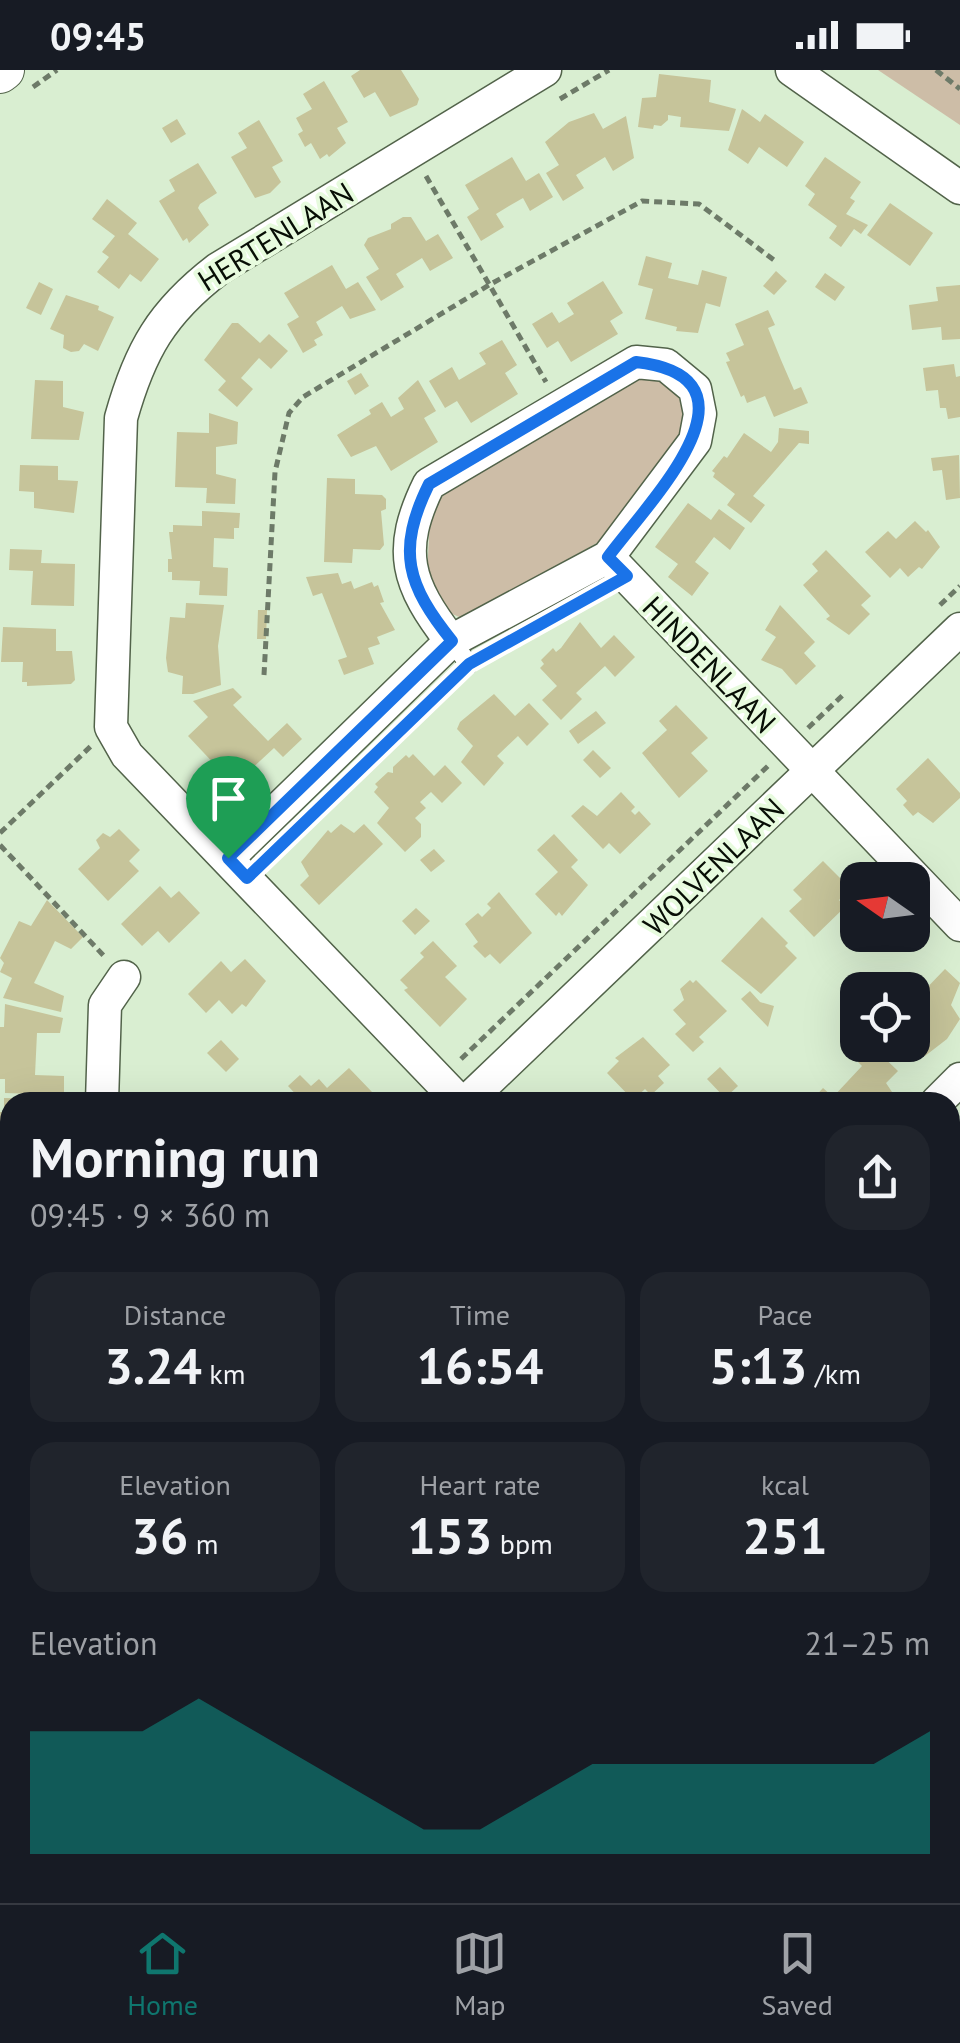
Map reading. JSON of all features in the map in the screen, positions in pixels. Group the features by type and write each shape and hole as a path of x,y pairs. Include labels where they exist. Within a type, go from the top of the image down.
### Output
{"street":[{"path":"792,70 960,188"},
{"name":"HERTENLAAN","path":"111,727 122,418 134,373 157,328 182,296 218,269 419,165 552,85"},
{"path":"228,858 460,652 608,557 695,440 700,414 695,388 666,366 636,362 429,484 413,516 410,577 427,610 460,652"},
{"name":"HINDENLAAN","path":"608,557 960,925"},
{"name":"WOLVENLAAN","path":"458,1092 813,770 960,629"},
{"path":"111,727 127,754 452,1092"},
{"path":"102,1092 105,1005 124,977"}],"path":[{"path":"552,85 609,70"},
{"path":"936,70 960,89"},
{"path":"419,165 444,168"},
{"path":"419,165 560,407"},
{"path":"264,675 274,472 289,413 303,397 490,285 642,201 700,204 774,260"},
{"path":"932,612 960,586"},
{"path":"458,1092 789,746 846,692"},
{"path":"0,833 111,727"},
{"path":"0,845 124,977"}],"shaded area":[{"path":"878,70 960,70 960,125"},
{"path":"653,376 679,398 685,414 684,432 602,540 464,619 445,611 427,577 430,515 448,488 640,378"}],"building":[{"path":"360,70 401,70 419,99 417,105 390,117 375,92 364,98 351,76"},
{"path":"659,74 711,80 709,102 736,109 729,131 680,127 681,117 668,115 661,126 638,127 642,98 656,97"},
{"path":"324,81 348,122 337,128 346,143 329,157 327,154 320,159 311,143 305,147 296,118 312,109 303,94"},
{"path":"742,109 760,122 765,114 804,142 787,167 759,147 748,164 728,150"},
{"path":"594,113 603,129 626,116 634,158 613,171 605,157 576,175 584,188 563,201 546,173 559,165 545,142 569,122"},
{"path":"177,119 186,134 171,143 162,128"},
{"path":"259,120 283,161 272,167 281,182 270,193 255,198 231,157 247,148 238,133"},
{"path":"512,157 526,181 539,173 553,197 530,211 523,198 509,206 496,214 504,227 481,241 467,217 479,209 465,185"},
{"path":"825,157 861,182 850,198 855,201 846,214 868,225 861,234 854,229 841,247 829,238 837,226 808,205 815,194 805,186"},
{"path":"198,163 217,193 200,204 198,208 209,225 189,243 187,238 183,241 159,201 175,191 169,180"},
{"path":"107,199 137,223 128,234 159,259 141,282 130,274 119,289 97,272 109,257 102,252 115,236 92,219"},
{"path":"890,203 933,233 910,266 867,235"},
{"path":"411,217 426,241 438,234 453,258 430,271 422,258 396,274 404,287 381,301 366,277 379,269 364,245 368,238 391,229 391,224"},
{"path":"646,256 672,263 668,278 698,285 702,270 727,277 720,307 706,303 698,333 676,331 677,327 645,319 653,289 638,285"},
{"path":"332,265 346,289 358,282 376,310 350,319 342,306 316,322 323,335 314,340 317,345 303,353 287,324 299,317 284,293"},
{"path":"776,271 787,281 774,295 763,286"},
{"path":"825,273 845,287 835,301 815,287"},
{"path":"603,281 623,313 610,321 618,334 571,362 558,341 547,348 532,324 552,312 559,323 574,314 567,303"},
{"path":"39,282 53,289 41,315 26,308"},
{"path":"960,285 960,339 942,340 941,327 912,330 909,305 938,301 936,287"},
{"path":"66,295 99,306 98,310 114,317 98,351 84,344 79,351 71,352 63,348 64,335 50,329"},
{"path":"768,310 775,325 768,328 781,360 794,390 801,387 808,403 774,417 765,396 747,403 744,395 741,397 726,362 730,361 726,353 744,345 735,324"},
{"path":"232,323 238,323 260,343 269,334 288,351 271,369 259,358 241,378 253,389 237,407 218,390 226,381 204,360"},
{"path":"502,340 517,365 505,373 518,394 471,423 457,401 445,408 429,381 452,367 459,380 486,364 479,353"},
{"path":"954,364 956,377 960,376 960,417 948,419 946,408 940,408 938,390 926,391 923,368"},
{"path":"361,373 369,386 355,395 347,381"},
{"path":"35,380 63,381 63,407 84,412 79,440 31,439"},
{"path":"418,380 436,411 424,418 438,442 391,471 376,446 351,457 337,435 371,414 369,410 382,402 391,417 404,409 398,398"},
{"path":"209,413 238,422 237,444 216,447 216,474 236,479 235,504 206,503 207,488 175,487 177,432 209,433"},
{"path":"779,428 809,431 809,444 799,443 753,496 765,505 751,523 727,505 735,494 713,477 712,471 724,456 727,458 744,433 771,452 778,442"},
{"path":"959,455 960,498 946,500 942,470 933,471 931,458"},
{"path":"20,465 58,466 58,480 78,481 74,513 34,508 34,492 19,491"},
{"path":"327,478 355,479 355,494 382,495 386,499 386,509 381,511 384,545 380,550 353,549 352,563 324,562"},
{"path":"688,503 711,520 719,509 745,528 730,550 714,537 695,562 709,573 692,596 668,577 678,564 655,547"},
{"path":"202,511 240,513 234,539 214,538 213,567 228,568 227,596 199,595 200,581 172,580 172,572 168,572 168,559 172,559 169,532 173,532 173,525 202,526"},
{"path":"915,521 928,530 940,547 922,569 919,567 908,577 900,568 890,578 865,552 888,531 896,539"},
{"path":"10,549 42,550 41,563 75,564 74,606 31,605 33,571 9,570"},
{"path":"826,550 871,596 861,605 870,614 849,635 826,619 830,616 803,585 818,571 812,564"},
{"path":"338,573 342,584 351,581 354,589 372,582 374,587 378,585 384,602 380,603 395,630 377,637 380,644 368,648 374,664 344,675 338,660 347,657 322,593 313,596 306,577"},
{"path":"186,603 224,605 218,646 221,685 193,694 182,694 183,676 168,672 166,658 170,617 185,618"},
{"path":"780,605 815,642 804,653 816,666 796,685 782,669 761,660 776,637 765,630"},
{"path":"258,610 267,610 266,639 257,639"},
{"path":"580,622 601,648 614,635 635,657 615,677 605,666 576,693 582,699 561,720 542,700 557,686 540,668 544,664 541,660 553,648 556,652 561,648"},
{"path":"3,627 56,629 56,651 72,651 75,680 71,684 27,686 27,682 22,682 23,662 1,662"},
{"path":"233,688 242,697 233,705 268,741 287,723 302,739 283,757 274,748 234,785 188,736 208,717 193,701"},
{"path":"494,694 515,716 529,703 549,724 527,746 518,736 497,756 504,763 484,786 461,762 473,746 457,729 460,722"},
{"path":"676,705 708,738 691,753 708,771 679,798 642,753 667,730 659,721"},
{"path":"596,711 606,723 578,744 569,731"},
{"path":"593,750 611,768 600,778 583,760"},
{"path":"413,754 434,776 445,765 462,783 442,803 431,792 420,802 426,808 415,818 421,824 421,837 405,852 377,823 389,808 374,792 378,787 375,784 388,772 393,773 393,767 406,755 409,758"},
{"path":"928,758 960,793 960,798 933,823 918,812 913,816 896,789"},
{"path":"621,792 635,807 631,811 635,815 639,811 651,824 620,854 609,843 603,849 571,816 583,805 597,816"},
{"path":"341,824 354,833 364,824 383,844 319,905 300,885 309,876 301,862 328,830 331,833"},
{"path":"119,829 140,850 129,861 139,871 108,901 78,869 100,848 96,840 103,833 110,837"},
{"path":"554,834 578,860 571,867 588,885 562,916 559,912 556,916 535,894 558,872 537,850"},
{"path":"434,849 445,861 431,872 420,860"},
{"path":"823,861 840,878 840,912 814,937 789,911 802,899 793,890"},
{"path":"160,886 171,898 179,891 200,913 169,943 158,931 142,946 121,924"},
{"path":"499,892 532,933 500,964 490,954 485,958 473,946 478,942 465,924 478,913 482,917 491,908 487,904"},
{"path":"47,900 83,937 71,949 55,941 34,983 64,996 61,1012 3,998 12,978 0,972 4,963 0,958 19,921 31,926"},
{"path":"416,908 430,921 415,935 402,921"},
{"path":"762,917 797,958 761,994 721,961"},
{"path":"433,941 457,966 445,977 467,999 440,1027 404,990 408,988 400,980 424,957 420,953"},
{"path":"245,959 266,981 246,1007 242,1004 232,1014 219,1000 206,1013 188,994 221,961 231,972"},
{"path":"945,969 960,983 951,1005 960,1019 947,1039 930,1052 930,985"},
{"path":"696,980 727,1011 699,1037 704,1042 693,1052 675,1034 686,1024 673,1010 684,1000 680,989"},
{"path":"750,991 760,1002 774,1006 768,1027 741,999"},
{"path":"5,1004 63,1018 60,1033 37,1033 35,1075 64,1076 64,1092 5,1092 5,1079 0,1079 0,1027 4,1027"},
{"path":"643,1037 670,1065 658,1076 664,1083 654,1092 625,1092 607,1073 619,1061 615,1058"},
{"path":"221,1040 239,1059 226,1072 207,1053"},
{"path":"858,1062 889,1062 898,1071 886,1083 892,1092 838,1092 862,1066"},
{"path":"720,1067 738,1086 732,1092 719,1092 707,1079"},
{"path":"349,1068 372,1092 294,1092 288,1086 300,1075 311,1086 319,1079 327,1088"}],"route":[{"path":"636,362 666,366 695,388 700,414 695,440 608,557 627,576 469,664 247,878 228,858 452,641 427,610 410,577 413,516 429,484 636,362"}]}
